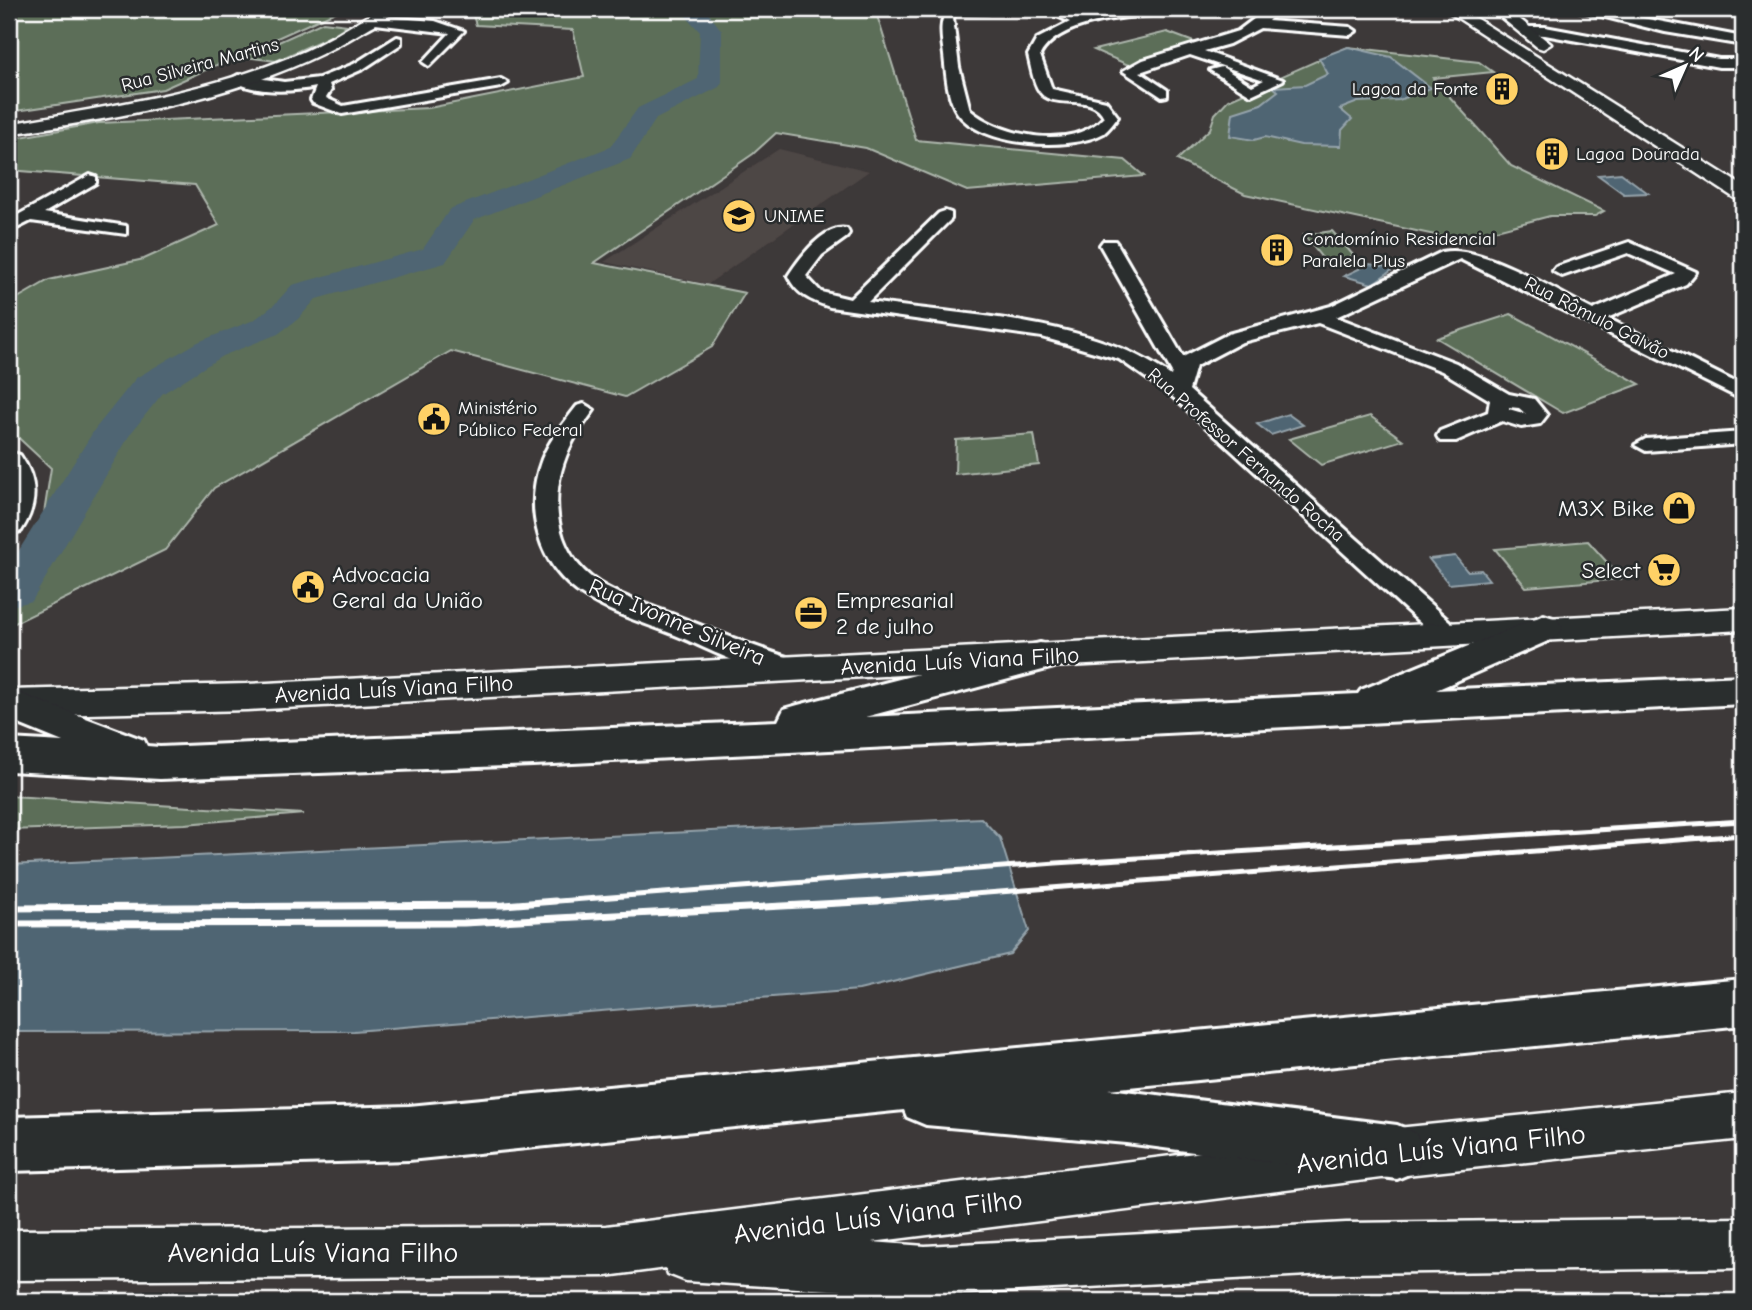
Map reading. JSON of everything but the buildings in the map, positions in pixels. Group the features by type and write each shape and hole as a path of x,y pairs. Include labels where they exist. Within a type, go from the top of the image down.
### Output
{"highway":[{"path":"9,462 18,478 19,493 9,523"},
{"path":"1343,712 1544,628"},
{"path":"722,739 1040,657"},
{"path":"9,755 160,763 1343,712 1743,690"},
{"path":"9,703 160,763"},
{"path":"9,1144 409,1133 1743,1002"},
{"path":"837,1091 1126,1117 1397,1153"}],"main road":[{"name":"Rua Silveira Martins","path":"9,129 110,110 238,79 312,53 390,9"},
{"path":"1451,9 1743,195"},
{"path":"1472,20 1482,14 1500,11 1532,31 1553,51"},
{"name":"Avenida Luís Viana Filho","path":"9,703 247,697 1743,619"},
{"name":"Avenida Luís Viana Filho","path":"9,1255 606,1251 1397,1153 1743,1116"},
{"path":"606,1251 925,1271 1346,1248 1743,1243"}],"street":[{"path":"988,9 952,11 947,18 957,96 963,111 984,128 1041,141 1073,138 1108,123 1110,112 1105,106 1046,91 1034,55 1035,48 1052,33 1080,22 1185,9"},
{"path":"1049,9 1080,22"},
{"path":"1162,93 1130,71 1194,52 1240,34 1259,24 1273,9"},
{"path":"1580,9 1665,28 1743,41"},
{"path":"1665,28 1675,13"},
{"path":"371,20 435,25 458,31 429,62"},
{"path":"1259,24 1350,31"},
{"path":"1532,31 1719,63 1743,63"},
{"path":"238,79 272,86 322,84 365,64 397,41"},
{"path":"1194,52 1276,80 1251,91 1217,70"},
{"path":"322,84 324,90 318,100 342,110 500,83"},
{"path":"9,227 90,180"},
{"path":"29,216 120,230"},
{"path":"853,307 945,216"},
{"name":"Rua Professor Fernando Rocha","path":"841,233 817,249 797,276 802,286 815,296 853,307 1043,332 1126,355 1180,382 1448,634"},
{"path":"1109,245 1180,382"},
{"path":"1562,271 1629,247 1687,272 1680,280 1595,316"},
{"name":"Rua Rômulo Galvão","path":"1320,317 1364,299 1448,256 1460,254 1476,258 1595,316 1743,394"},
{"path":"1180,382 1187,363 1224,342 1320,317 1449,367 1503,407 1448,436"},
{"name":"Rua Ivonne Silveira","path":"584,410 561,442 543,505 550,537 562,565 582,583 615,601 733,650 797,669"},
{"path":"1646,446 1743,438"}],"shaded area":[{"name":"UNIME","path":"779,149 869,171 708,284 604,262"}],"green space":[{"path":"9,9 342,9 163,89 9,112"},
{"path":"471,9 875,9 916,140 1125,160 1144,176 967,191 866,148 776,133 753,154 594,263 745,293 712,347 625,397 451,351 214,488 165,550 9,626 9,571 43,520 51,468 9,429 9,303 49,280 144,259 219,225 195,185 9,170 9,139 99,123 429,108 584,77 573,30 476,25"},
{"path":"323,22 347,25 333,35 276,61 245,57"},
{"path":"1167,32 1207,47 1135,68 1094,50"},
{"path":"1348,47 1479,62 1493,72 1433,78 1511,166 1604,211 1595,216 1550,216 1458,240 1245,194 1177,160 1210,129 1215,114 1228,100"},
{"path":"1332,231 1354,256 1326,263 1304,235"},
{"path":"1511,314 1640,384 1563,413 1437,338"},
{"path":"1370,416 1403,440 1321,465 1289,439"},
{"path":"1034,434 1039,465 955,474 956,440"},
{"path":"1588,541 1622,579 1526,587 1495,549"},
{"path":"9,796 304,814 185,824 9,830"}],"water":[{"path":"1348,47 1391,57 1431,88 1399,100 1358,102 1340,109 1352,119 1342,130 1341,146 1301,145 1265,137 1254,140 1230,136 1233,113 1261,104 1278,91 1273,87 1305,85 1328,74 1319,58"},
{"path":"1621,173 1648,193 1624,194 1598,175"},
{"path":"1369,264 1395,268 1372,284 1344,276"},
{"path":"1288,414 1303,425 1271,435 1257,424"},
{"path":"1455,556 1467,571 1481,570 1489,580 1449,584 1429,559"},
{"path":"981,818 1000,838 1029,931 1010,954 859,990 354,1031 9,1032 9,865"}],"waterway":[{"path":"16,590 114,429 149,386 210,349 266,327 286,312 304,292 434,256 459,222 460,215 620,153 637,124 647,113 710,82 711,31 695,14 695,9"}],"railway":[{"path":"532,903 1056,863 1743,821"},
{"path":"855,903 1743,835"},
{"path":"9,908 504,905 555,901"},
{"path":"9,924 464,923 878,901"}],"place":[{"name":"Lagoa da Fonte","path":"1502,89"},
{"name":"Lagoa Dourada","path":"1552,154"},
{"name":"UNIME","path":"739,216"},
{"name":"Condomínio Residencial Paralela Plus","path":"1277,250"},
{"name":"Ministério Público Federal","path":"434,419"},
{"name":"M3X Bike","path":"1679,508"},
{"name":"Select","path":"1664,570"},
{"name":"Advocacia Geral da União","path":"308,587"},
{"name":"Empresarial 2 de julho","path":"811,613"}]}
